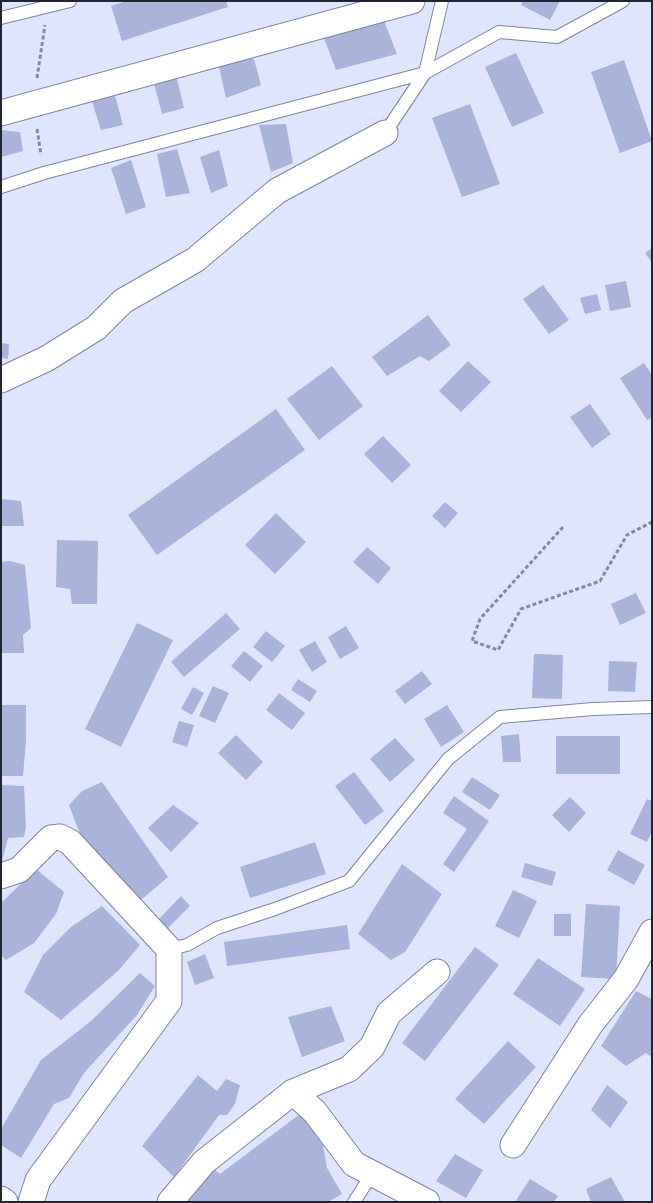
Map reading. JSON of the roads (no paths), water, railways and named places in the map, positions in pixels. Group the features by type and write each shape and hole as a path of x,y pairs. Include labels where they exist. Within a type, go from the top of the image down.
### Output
{"street":[{"path":"1,113 412,1"},
{"path":"1,380 46,359 96,328 123,301 196,260 276,191 385,133"},
{"path":"1,876 19,870 51,838 60,837 70,842 169,949 169,1001 38,1180 31,1202"},
{"path":"513,1144 590,1025 626,978 652,932"},
{"path":"170,1202 204,1162 293,1092 349,1069 372,1047 389,1013 411,992 437,972"},
{"path":"293,1092 315,1112 354,1164 427,1202"},
{"path":"1,1198 5,1202"}],"lane":[{"path":"1,18 70,1"},
{"path":"385,133 425,73 442,1"},
{"path":"1,187 44,173 425,73 499,32 557,37 623,1"},
{"path":"169,949 187,944 216,928 275,909 349,880 448,759 500,717 593,709 652,707"},
{"path":"354,1202 372,1174"}]}
